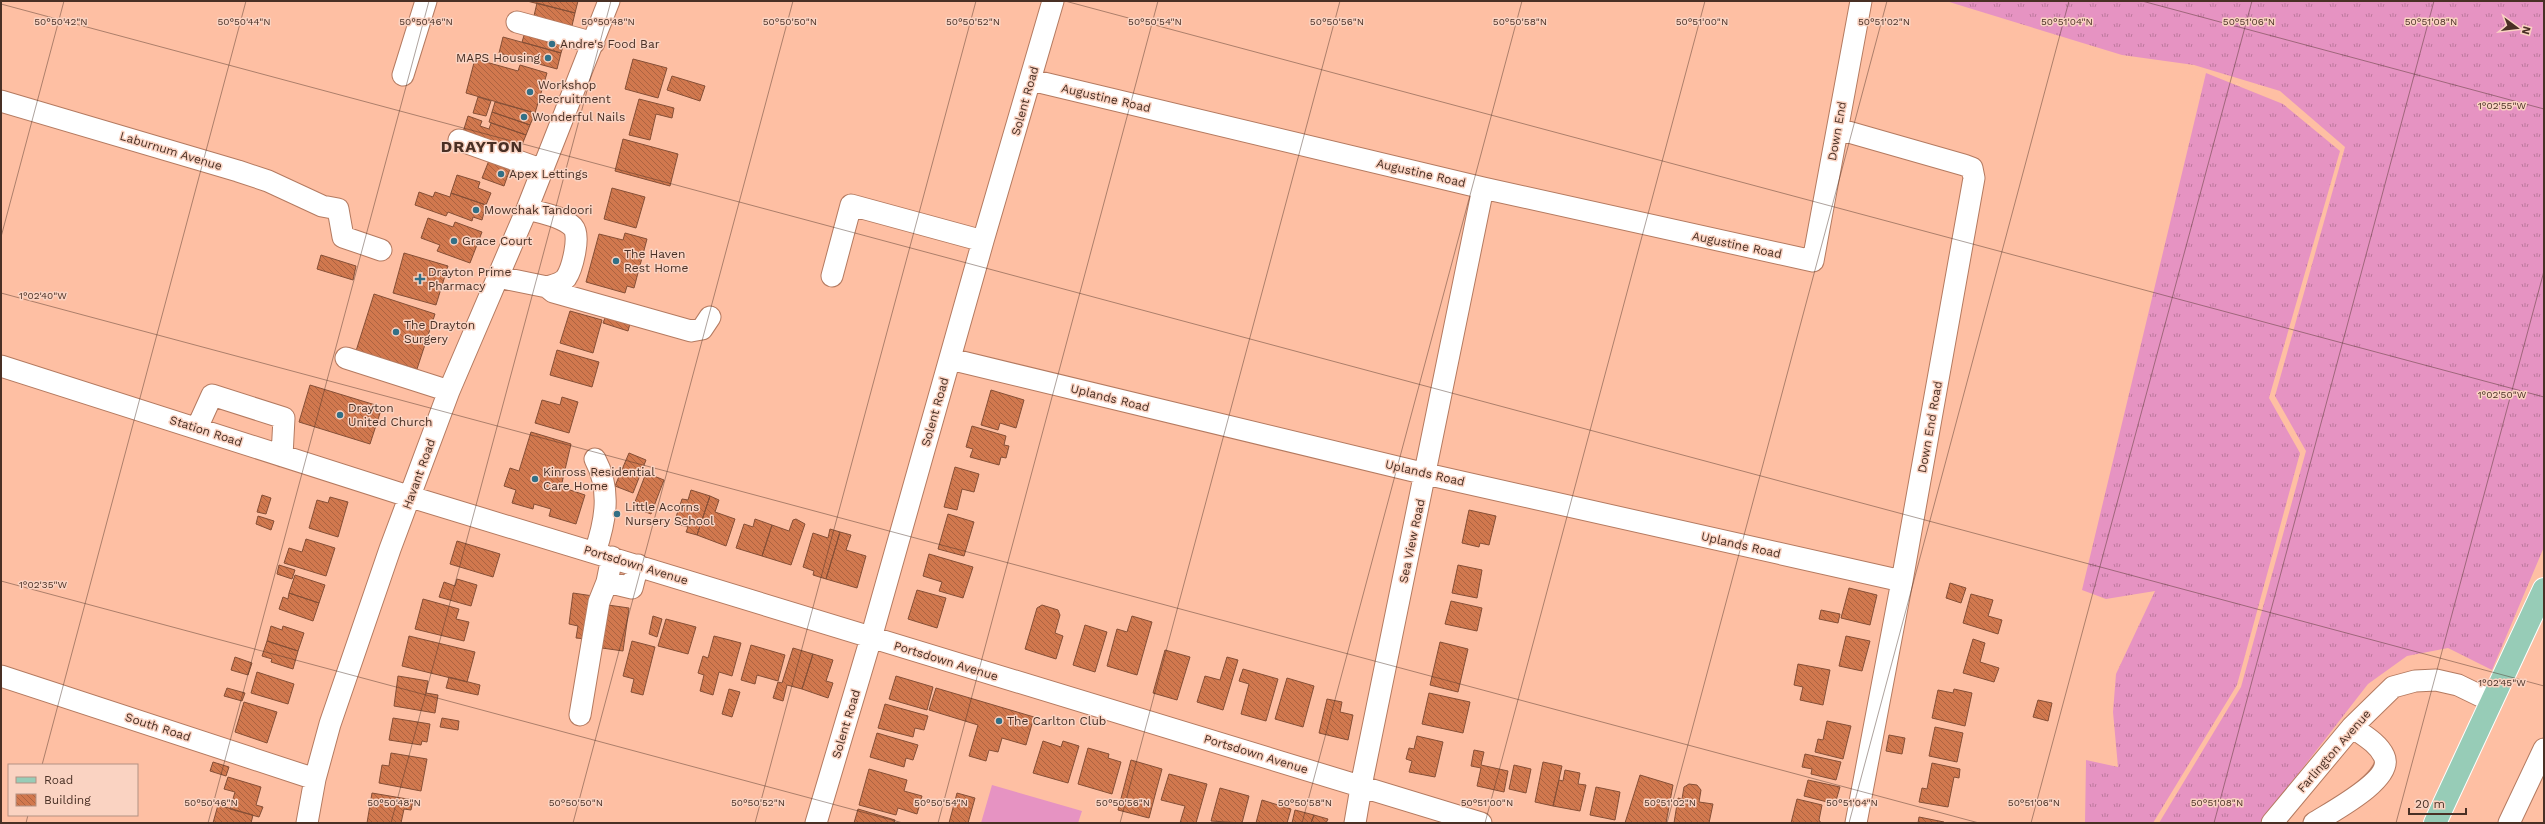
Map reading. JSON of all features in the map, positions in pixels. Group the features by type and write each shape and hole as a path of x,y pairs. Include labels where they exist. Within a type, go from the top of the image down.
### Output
{"main road":[{"path":"2435,823 2544,589"}],"street":[{"path":"403,75 426,1"},
{"name":"Solent Road","path":"816,823 871,638 983,241 1053,1"},
{"name":"Down End","path":"1813,261 1861,1"},
{"name":"Havant Road","path":"307,823 315,779 355,647 449,392 543,170 594,43 606,2"},
{"path":"516,22 594,43"},
{"name":"Augustine Road","path":"1031,80 1483,188 1813,261"},
{"name":"Laburnum Avenue","path":"1,100 268,181 322,206 338,209 342,237 381,250"},
{"name":"Down End Road","path":"1838,129 1964,165 1972,168 1974,178 1902,581 1856,823"},
{"path":"459,140 543,170"},
{"name":"Sea View Road","path":"1355,823 1361,786 1426,474 1483,188"},
{"path":"832,276 851,205 983,241"},
{"path":"526,209 561,219 574,228 578,241 566,277 559,283 546,287"},
{"path":"498,277 546,287 553,292 691,331 702,329 710,317"},
{"path":"346,358 449,392"},
{"name":"Uplands Road","path":"950,359 1426,474 1902,581"},
{"name":"Station Road","path":"1,366 411,497"},
{"path":"197,428 212,395 284,418 282,456"},
{"path":"580,715 599,602 607,582 603,529 606,492 600,469 595,459"},
{"name":"Portsdown Avenue","path":"411,497 604,554 871,638 1481,823"},
{"path":"607,582 632,588 638,565"},
{"name":"South Road","path":"1,676 315,779"},
{"name":"Farlington Avenue","path":"2272,823 2352,727 2393,687 2415,681 2436,680 2458,685 2491,701"},
{"path":"2314,823 2370,786 2380,778 2385,768 2385,757 2377,745 2352,727"},
{"path":"2509,823 2544,749"}],"green space":[{"path":"1946,1 2544,1 2544,547 2492,670 2448,648 2407,656 2368,684 2260,823 2159,823 2241,687 2306,451 2275,396 2345,147 2280,91 2194,65 2122,55"},
{"path":"2206,73 2283,104 2340,151 2269,398 2300,453 2237,685 2153,823 2085,823 2086,760 2118,767 2113,712 2116,674 2155,591 2106,599 2082,590"},
{"path":"992,785 1082,811 1078,823 981,823"}],"building":[{"path":"527,1 578,1 575,13"},
{"path":"537,3 575,13 571,30 533,20"},
{"path":"526,29 565,40 561,53 522,42"},
{"path":"503,37 561,53 557,69 499,53"},
{"path":"475,59 518,71 520,65 547,73 535,113 466,93"},
{"path":"633,59 667,68 658,98 625,89"},
{"path":"672,76 705,86 700,101 667,90"},
{"path":"478,97 491,101 486,116 473,113"},
{"path":"639,99 674,108 672,118 656,114 650,140 629,135"},
{"path":"495,102 535,113 530,125 492,112"},
{"path":"492,112 530,125 526,135 489,122"},
{"path":"468,116 482,121 480,126 489,129 491,123 526,135 519,152 463,132"},
{"path":"623,139 678,154 670,186 615,171"},
{"path":"490,158 511,166 504,186 482,178"},
{"path":"457,175 480,182 478,188 491,193 486,205 451,193"},
{"path":"612,188 645,197 636,228 604,219"},
{"path":"419,192 433,197 435,192 450,197 451,193 486,205 482,220 473,217 472,221 448,212 446,216 415,205"},
{"name":"Grace Court","path":"428,218 453,227 455,222 482,232 470,263 437,251 440,245 421,238"},
{"name":"The Haven Rest Home","path":"625,233 647,239 634,288 627,286 625,293 586,282 599,234 623,240"},
{"name":"Drayton Prime Pharmacy","path":"404,253 448,266 436,305 393,293"},
{"path":"321,255 356,266 353,280 317,269"},
{"name":"The Drayton Surgery","path":"374,294 435,314 417,369 356,351"},
{"path":"570,311 602,320 593,353 560,343"},
{"path":"607,313 631,320 628,331 603,323"},
{"path":"557,350 599,362 592,387 550,375"},
{"name":"Drayton United Church","path":"310,385 382,407 370,444 299,422"},
{"path":"991,390 1024,400 1016,428 1000,423 998,430 981,425"},
{"path":"562,397 578,402 569,433 535,423 542,400 560,405"},
{"path":"972,426 1006,436 1004,445 1009,446 1006,458 1001,457 999,465 970,457 973,449 966,447"},
{"name":"Kinross Residential Care Home","path":"531,432 571,444 561,487 585,495 576,524 549,516 551,509 534,504 533,509 512,503 516,490 504,486 510,468 519,471"},
{"path":"629,453 646,460 633,493 615,486"},
{"path":"955,467 979,474 974,492 962,489 957,510 944,507"},
{"path":"646,473 664,480 651,514 633,507"},
{"path":"691,490 710,496 697,535 686,532 688,527 674,523 682,499 688,500"},
{"path":"262,495 271,498 266,514 257,512"},
{"path":"710,496 719,500 715,512 735,519 726,546 697,535"},
{"path":"330,497 348,502 338,537 309,528 317,500 328,503"},
{"path":"1469,510 1496,516 1489,545 1480,543 1479,547 1462,543"},
{"path":"948,514 974,522 964,556 938,549"},
{"path":"258,516 274,521 271,530 256,524"},
{"path":"755,519 772,525 762,556 736,548 744,524 753,527"},
{"path":"796,519 805,524 791,565 762,556 772,525 789,531 793,520"},
{"path":"830,529 840,532 826,579 813,575 814,571 803,567 813,533 828,538"},
{"path":"840,532 851,535 846,550 866,556 857,588 826,579"},
{"path":"306,539 335,548 326,576 284,563 289,548 302,552"},
{"path":"457,541 500,554 493,577 450,564"},
{"path":"929,554 973,567 963,598 939,591 942,582 923,576"},
{"path":"279,565 295,570 292,579 277,574"},
{"path":"1458,565 1482,570 1477,598 1452,593"},
{"path":"295,575 325,585 319,603 289,593"},
{"path":"457,579 477,585 471,606 439,597 444,582 455,586"},
{"path":"1950,583 1966,588 1961,603 1946,598"},
{"path":"1849,588 1877,595 1870,625 1841,618"},
{"path":"917,590 946,598 937,628 908,619"},
{"path":"289,593 319,603 313,621 279,609 283,597 288,599"},
{"path":"573,593 593,596 587,639 576,638 578,626 569,624"},
{"path":"1971,594 1993,600 1988,616 2002,620 1998,634 1963,623"},
{"path":"423,599 459,609 456,619 469,622 464,641 415,629"},
{"path":"1451,601 1482,608 1477,631 1445,624"},
{"path":"601,604 629,608 623,651 595,647"},
{"path":"1042,605 1058,610 1060,615 1055,633 1063,636 1056,659 1025,649 1037,608"},
{"path":"1821,610 1840,614 1838,623 1819,619"},
{"path":"653,616 662,619 657,637 649,634"},
{"path":"1132,616 1152,622 1137,675 1107,666 1117,629 1127,632"},
{"path":"666,619 696,627 688,654 658,646"},
{"path":"1085,625 1107,632 1095,672 1073,665"},
{"path":"271,626 282,630 283,626 304,633 298,651 267,641"},
{"path":"409,636 475,652 467,682 402,666"},
{"path":"714,636 741,643 732,676 719,672 713,695 700,691 704,675 698,673 703,656 708,658"},
{"path":"1846,636 1870,641 1862,671 1839,666"},
{"path":"1973,639 1985,643 1980,662 1999,668 1994,682 1963,673"},
{"path":"267,641 298,651 293,669 271,662 272,659 262,656"},
{"path":"632,641 655,647 643,695 631,692 634,679 623,676"},
{"path":"1440,642 1468,649 1458,692 1430,685"},
{"path":"751,645 785,655 778,681 757,675 755,684 741,680"},
{"path":"793,648 813,654 802,689 787,685 783,701 773,698 778,682 782,683"},
{"path":"1165,650 1190,657 1177,700 1153,693"},
{"path":"813,654 833,660 826,681 833,683 828,698 802,689"},
{"path":"235,657 252,663 248,675 231,670"},
{"path":"1227,657 1238,660 1223,710 1197,702 1205,676 1220,680"},
{"path":"1798,664 1830,670 1823,705 1800,700 1803,687 1794,685"},
{"path":"1243,669 1278,679 1266,721 1241,714 1249,684 1239,681"},
{"path":"257,672 294,684 288,704 251,693"},
{"path":"398,676 428,681 426,693 438,695 435,713 394,706"},
{"path":"896,676 933,687 927,710 889,699"},
{"path":"449,677 480,685 478,695 446,688"},
{"path":"1287,678 1314,686 1303,727 1275,719"},
{"path":"227,688 245,693 242,701 224,696"},
{"name":"The Carlton Club","path":"936,688 1034,717 1026,745 1002,738 998,752 989,750 986,761 969,756 978,725 929,710"},
{"path":"729,689 740,692 732,717 722,714"},
{"path":"1954,689 1972,693 1965,726 1932,718 1938,690 1953,693"},
{"path":"1429,693 1470,702 1463,733 1422,724"},
{"path":"1327,699 1342,702 1340,712 1353,715 1348,740 1319,733"},
{"path":"2038,700 2052,703 2048,721 2033,717"},
{"path":"244,702 277,712 267,743 235,732"},
{"path":"885,704 928,716 924,730 915,728 913,737 878,728"},
{"path":"393,718 430,724 427,742 422,741 421,745 389,740"},
{"path":"442,718 459,721 458,730 440,727"},
{"path":"1827,721 1851,726 1843,759 1815,752 1818,739 1823,740"},
{"path":"1935,727 1963,733 1957,762 1929,756"},
{"path":"877,733 918,745 913,760 906,758 904,767 870,757"},
{"path":"1889,735 1905,738 1902,754 1886,751"},
{"path":"1417,736 1443,742 1435,777 1409,772 1412,761 1406,759 1409,748 1414,749"},
{"path":"1043,741 1061,747 1063,741 1079,746 1068,783 1033,773"},
{"path":"1088,748 1109,754 1108,758 1121,762 1112,794 1078,784"},
{"path":"1474,750 1484,752 1481,765 1508,771 1504,792 1477,786 1481,768 1471,766"},
{"path":"391,753 427,759 421,791 379,783 382,765 389,766"},
{"path":"1805,754 1841,762 1836,780 1811,774 1812,769 1802,767"},
{"path":"1131,760 1162,769 1149,818 1118,810"},
{"path":"213,762 229,767 226,776 210,771"},
{"path":"1543,762 1562,766 1553,806 1535,802"},
{"path":"1932,763 1960,769 1959,778 1954,777 1948,807 1919,802 1922,788 1927,789"},
{"path":"1514,765 1531,769 1526,793 1509,789"},
{"path":"869,769 907,780 904,791 922,796 917,814 898,808 896,815 859,805"},
{"path":"1565,770 1580,773 1578,784 1586,785 1580,811 1553,806 1559,780 1563,781"},
{"path":"1169,774 1207,784 1196,823 1180,823 1185,806 1161,800"},
{"path":"1640,775 1673,785 1666,823 1625,823"},
{"path":"228,777 261,787 256,805 263,807 259,817 230,809 235,792 224,789"},
{"path":"1808,780 1840,787 1835,804 1804,796"},
{"path":"1689,784 1697,785 1701,790 1699,802 1713,804 1709,823 1674,823 1678,798 1682,799 1684,787"},
{"path":"1596,787 1620,792 1615,820 1590,815"},
{"path":"1220,788 1249,796 1242,823 1211,821"},
{"path":"372,793 413,800 411,810 404,809 401,823 367,823"},
{"path":"957,793 975,798 968,823 949,823"},
{"path":"1797,799 1822,805 1819,820 1821,823 1791,823"},
{"path":"1262,800 1291,809 1287,823 1256,823"},
{"path":"218,805 253,815 251,823 213,823"},
{"path":"858,809 895,820 894,823 854,823"},
{"path":"1295,810 1314,815 1311,823 1292,823"},
{"path":"1314,815 1328,819 1326,823 1311,823"},
{"path":"1919,817 1944,822 1918,823"}],"place":[{"name":"Andre's Food Bar","path":"552,44"},
{"name":"MAPS Housing","path":"548,58"},
{"name":"Workshop Recruitment","path":"530,92"},
{"name":"Wonderful Nails","path":"524,117"},
{"name":"Apex Lettings","path":"501,174"},
{"name":"Mowchak Tandoori","path":"476,210"},
{"name":"Grace Court","path":"454,241"},
{"name":"The Haven Rest Home","path":"616,261"},
{"name":"Drayton Prime Pharmacy","path":"420,279"},
{"name":"The Drayton Surgery","path":"396,332"},
{"name":"Drayton United Church","path":"340,415"},
{"name":"Kinross Residential Care Home","path":"535,479"},
{"name":"Little Acorns Nursery School","path":"617,514"},
{"name":"The Carlton Club","path":"999,721"}],"district":[{"name":"DRAYTON","path":"482,146"}]}
